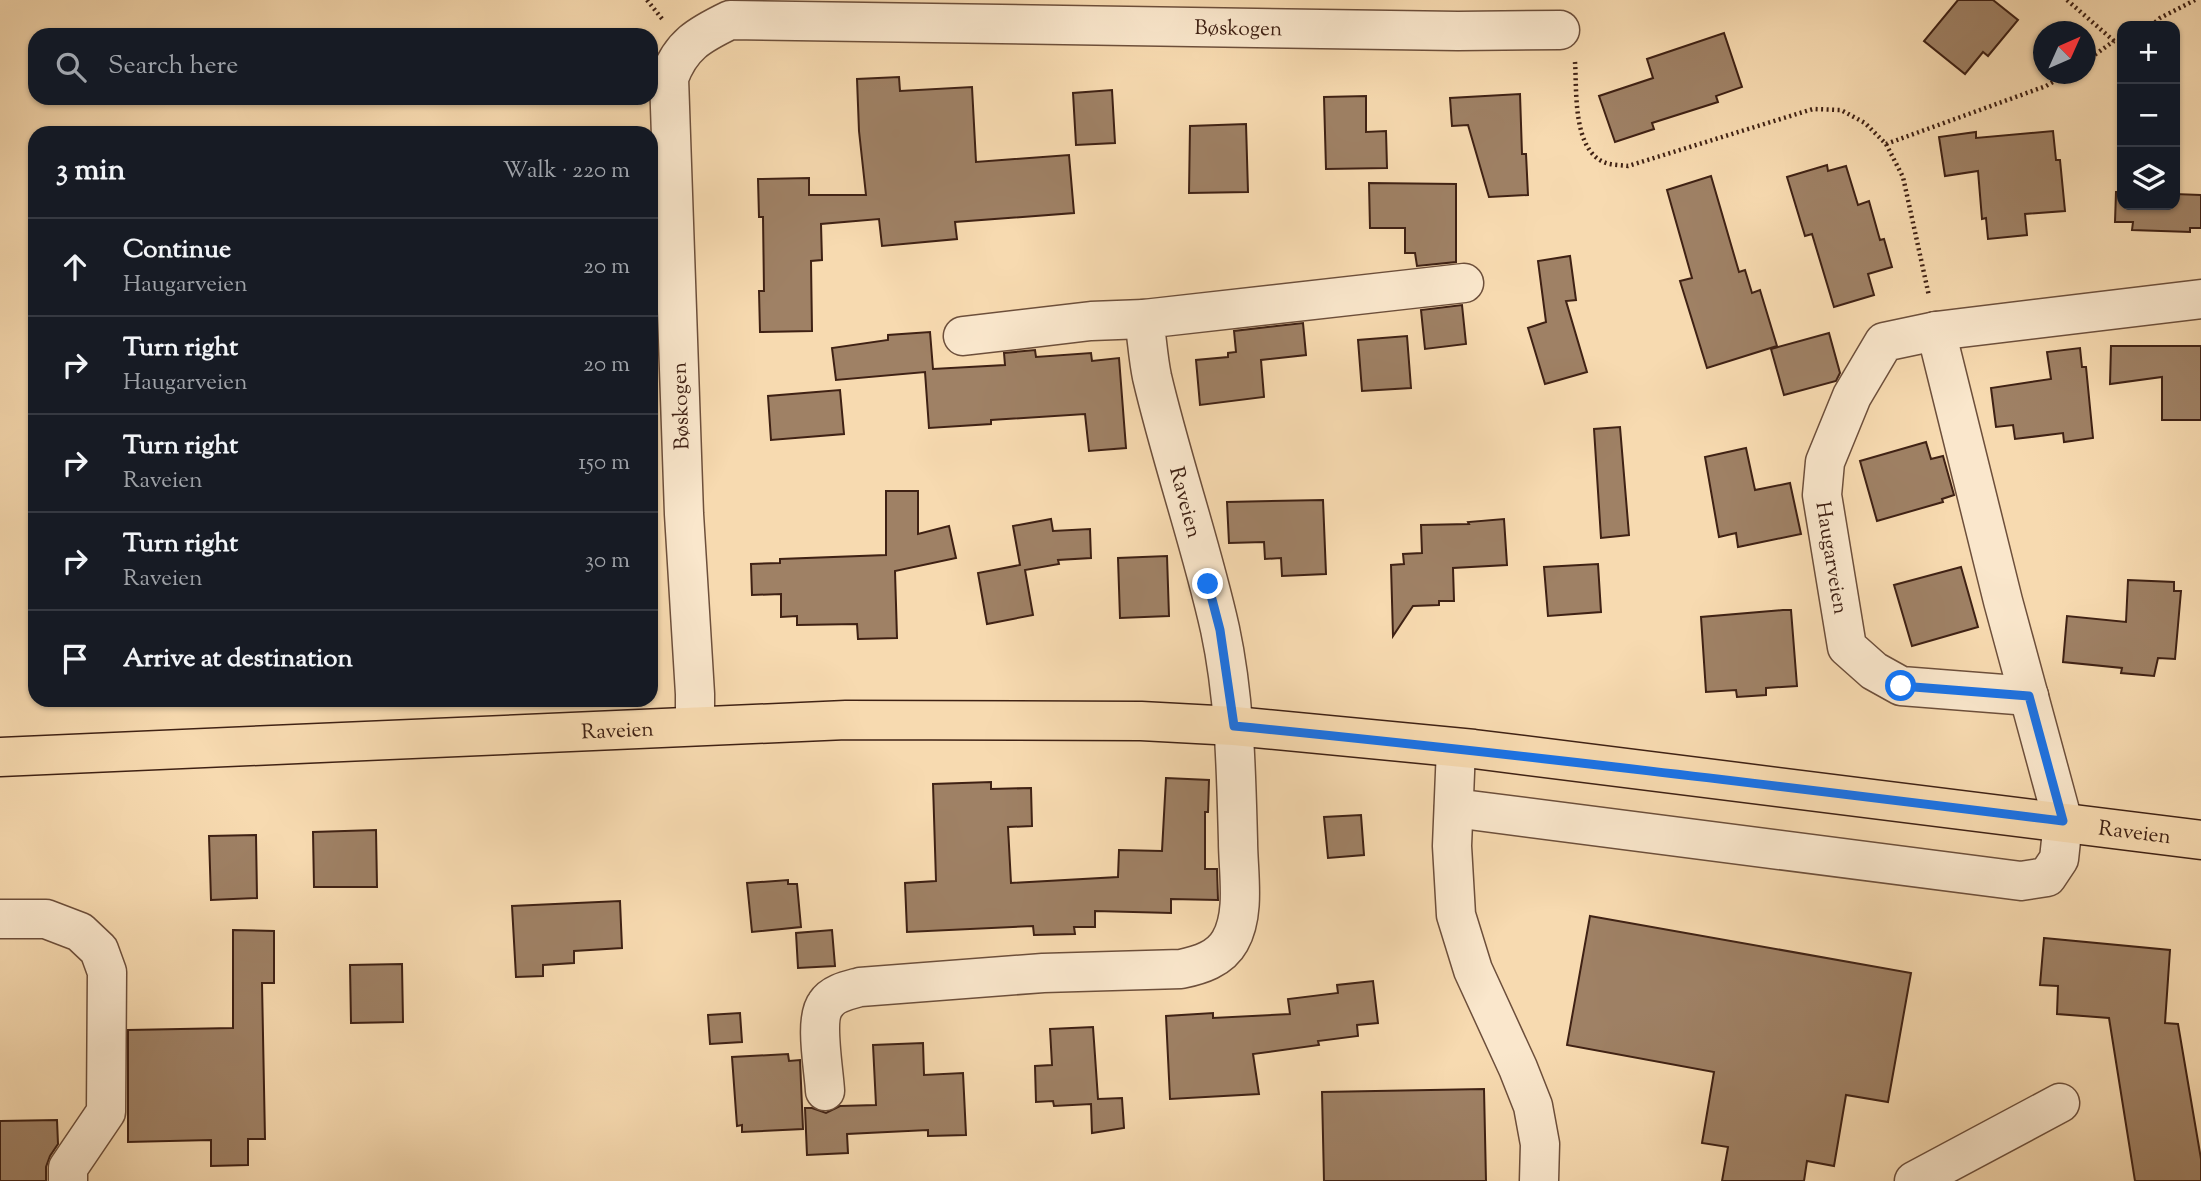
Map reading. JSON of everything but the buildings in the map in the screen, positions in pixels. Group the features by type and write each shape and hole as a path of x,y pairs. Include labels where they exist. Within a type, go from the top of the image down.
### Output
{"main road":[{"name":"Raveien","path":"0,757 846,720 1141,721 1234,726 1656,770 2201,840"}],"street":[{"name":"Bøskogen","path":"695,726 684,514 669,78 676,60 685,48 704,32 730,20 1456,16 1560,30"},
{"path":"963,336 1091,321 1144,319 1464,283"},
{"name":"Haugarveien","path":"2029,696 1901,686 1874,671 1847,647 1822,495 1825,462 1852,396 1884,342 1936,331 2201,299"},
{"name":"Raveien","path":"1144,319 1152,375 1220,630 1234,726"},
{"path":"1454,808 2021,881 2047,877 2059,859 2063,821 1936,331"},
{"path":"825,1091 820,1015 827,1002 841,992 860,987 1043,973 1181,969 1203,964 1216,957 1229,943 1235,930 1239,901 1234,726"},
{"path":"1456,748 1452,846 1456,915 1473,970 1533,1106 1540,1144 1539,1181"},
{"path":"0,919 46,919 80,932 99,950 107,972 106,1112 68,1168 68,1181"},
{"path":"1914,1181 2060,1103"}],"path":[{"path":"2067,0 2114,41 2096,53"},
{"path":"2157,21 2195,0"},
{"path":"1560,30 1575,57 1579,127 1588,149 1604,162 1628,166 1813,109 1841,110 1865,123 1886,144 1903,177 1936,331"},
{"path":"1886,144 2049,84"}],"route":[{"path":"1208,584 1220,630 1234,726 1474,749 2063,821 2029,696 1901,686"}]}
